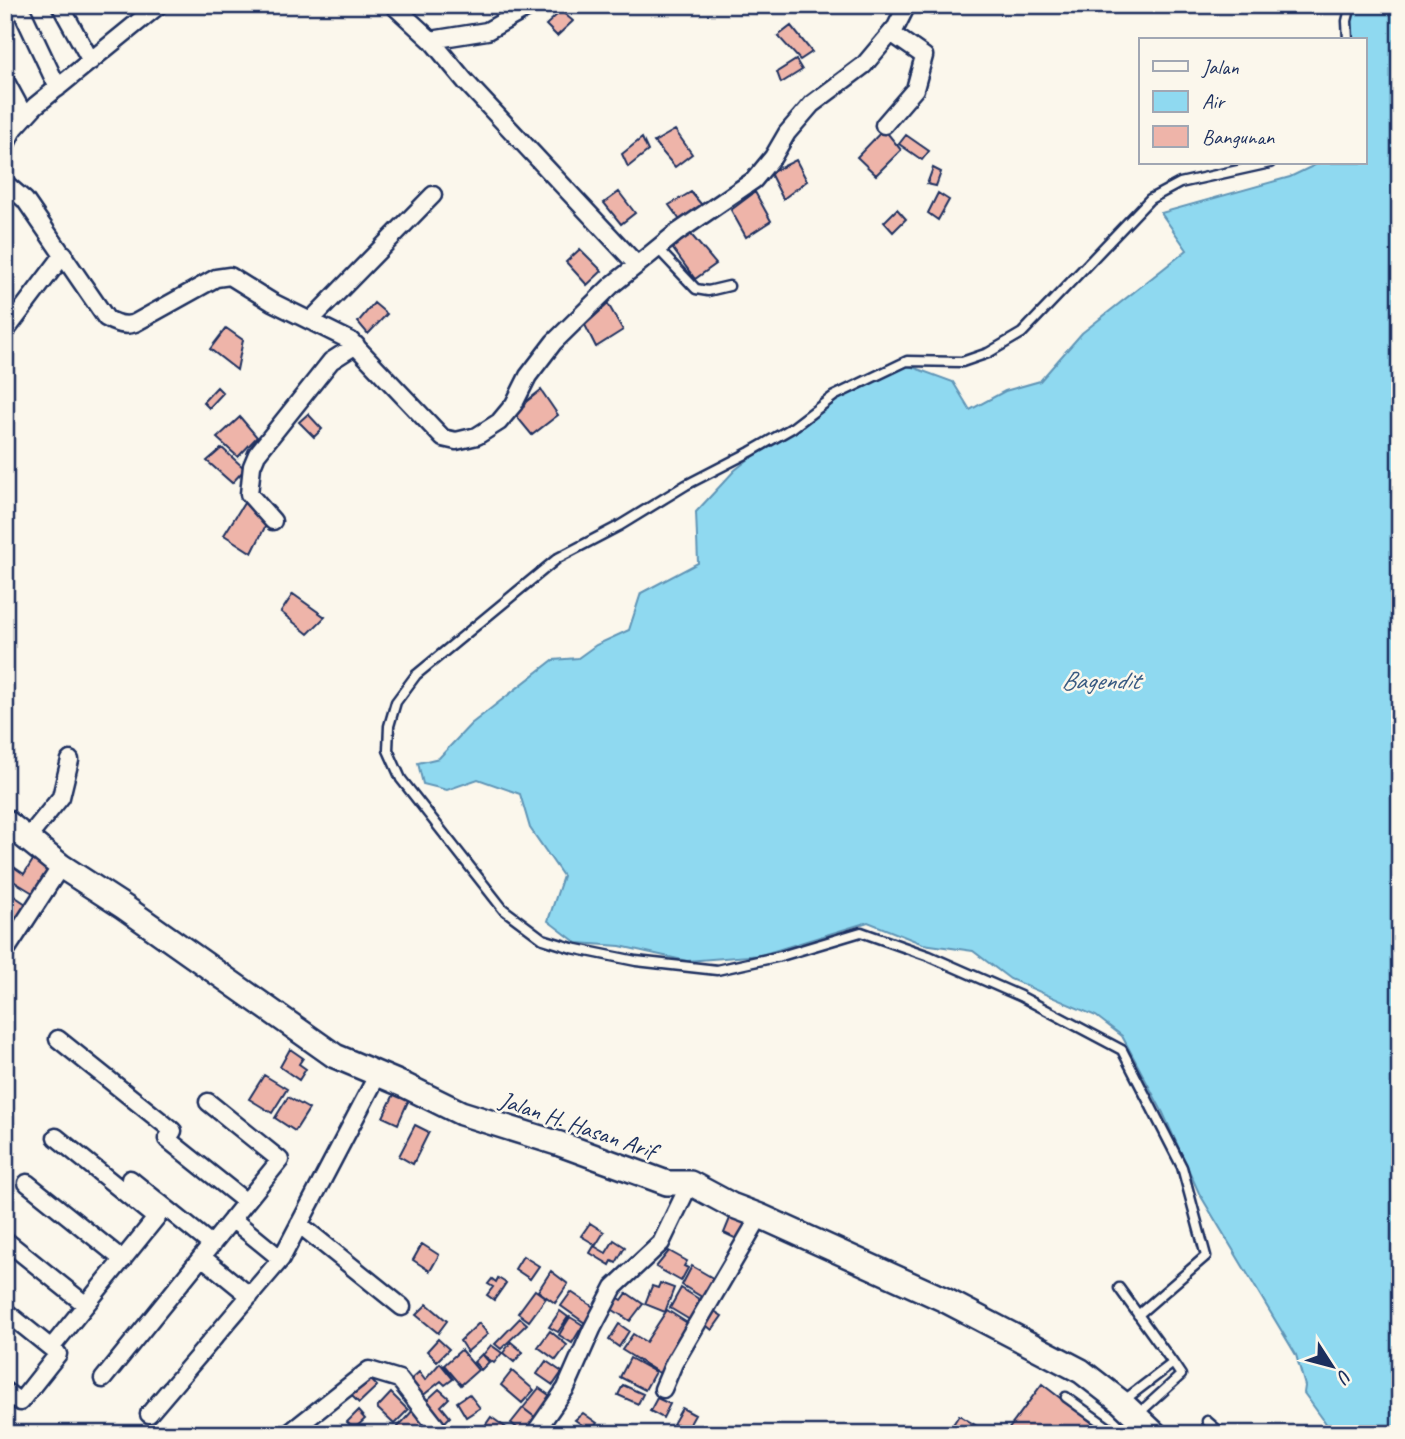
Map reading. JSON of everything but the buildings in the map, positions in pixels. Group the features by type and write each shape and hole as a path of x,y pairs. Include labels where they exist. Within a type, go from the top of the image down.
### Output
{"main road":[{"name":"Jalan H. Hasan Arif","path":"5,821 61,866 124,907 335,1056 461,1113 560,1144 667,1183 690,1182 731,1205 943,1299 1023,1339 1081,1371 1138,1418"}],"street":[{"path":"19,5 58,88"},
{"path":"60,5 90,61"},
{"path":"5,146 13,130 25,117 159,5"},
{"path":"393,5 431,40 474,91 637,265"},
{"path":"431,40 487,31 533,5"},
{"path":"5,183 25,200 106,318 114,323 135,323 216,278 230,276 272,302 356,345 443,438 456,441 477,436 507,414 528,376 554,342 612,285 675,234 754,180 787,132 812,104 864,65 891,33 907,5"},
{"path":"884,125 915,89 924,56 891,33"},
{"path":"5,80 25,117"},
{"path":"310,321 433,195"},
{"path":"5,332 64,254"},
{"path":"273,521 249,494 252,467 257,454 331,361 356,345"},
{"path":"27,839 61,797 70,760"},
{"path":"5,952 61,866"},
{"path":"58,1039 173,1131 167,1139 246,1202"},
{"path":"149,1414 281,1259 378,1074"},
{"path":"103,1379 280,1160 208,1101"},
{"path":"56,1137 207,1251 250,1296"},
{"path":"130,1179 160,1213"},
{"path":"534,1434 566,1388 614,1287 661,1243 690,1182"},
{"path":"27,1183 122,1260"},
{"path":"51,1348 160,1213"},
{"path":"663,1389 674,1363 760,1216"},
{"path":"232,1219 281,1259"},
{"path":"299,1224 402,1307"},
{"path":"5,1240 86,1305"},
{"path":"5,1311 58,1354 20,1402 5,1391"},
{"path":"288,1434 369,1370 399,1379 443,1434"}],"lane":[{"path":"1348,38 1351,5"},
{"path":"1139,1315 1206,1256 1182,1167 1122,1050 1020,996 929,956 861,932 781,956 717,970 636,961 543,939 503,909 401,779 388,750 389,726 397,702 416,675 558,558 781,434 834,396 907,361 962,362 988,353 1022,333 1150,199 1180,183 1266,164"},
{"path":"658,249 696,289 708,291 729,286"},
{"path":"1066,1397 1109,1428 1121,1433 1181,1375 1119,1288"},
{"path":"1138,1418 1172,1363"},
{"path":"1207,1421 1222,1434"}],"water":[{"name":"Bagendit","path":"1349,5 1400,5 1400,1434 1331,1434 1304,1393 1305,1386 1296,1355 1199,1193 1163,1113 1122,1036 1096,1016 1010,979 973,951 923,944 868,922 761,955 687,961 620,946 577,943 548,921 563,876 530,828 520,794 478,779 447,790 423,784 418,763 439,758 471,724 553,660 578,658 596,645 629,630 641,593 698,563 696,512 735,470 836,390 896,361 953,382 970,410 1005,391 1040,381 1082,333 1187,250 1161,213 1290,177 1317,164 1366,164 1366,38 1351,38"}]}
